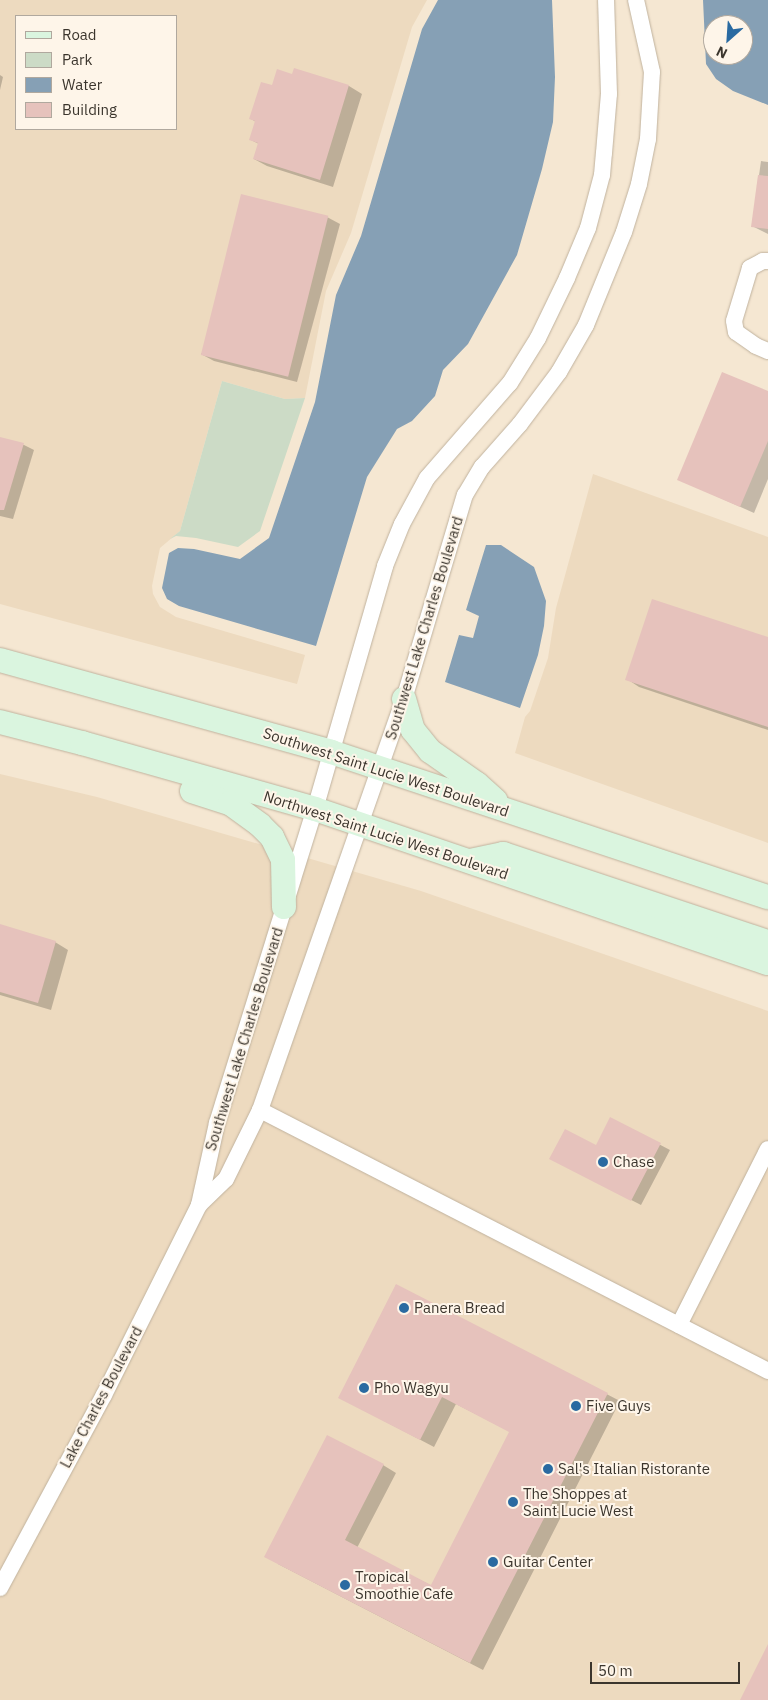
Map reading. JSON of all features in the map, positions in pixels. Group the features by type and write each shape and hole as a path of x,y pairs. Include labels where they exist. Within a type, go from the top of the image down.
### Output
{"main road":[{"name":"Southwest Saint Lucie West Boulevard","path":"0,660 330,752 768,897"},
{"path":"404,699 413,730 430,751 477,784 505,809"},
{"name":"Northwest Saint Lucie West Boulevard","path":"0,722 314,809 768,962"},
{"path":"45,734 97,763 218,798 244,813 260,825 278,846 285,873 284,907"},
{"path":"470,861 503,854 768,942"}],"street":[{"name":"Southwest Lake Charles Boulevard","path":"199,1204 217,1123 314,809 385,566 402,524 427,478 510,383 533,346 567,278 588,228 602,174 609,94 606,0"},
{"name":"Southwest Lake Charles Boulevard","path":"199,1204 226,1179 260,1110 404,699 465,495 482,467 520,424 559,372 586,325 624,232 639,184 646,148 652,72 636,0"},
{"path":"768,261 762,261 750,268 734,321 736,332 756,346 768,351"},
{"path":"260,1110 768,1371"},
{"path":"678,1325 768,1149"},
{"name":"Lake Charles Boulevard","path":"0,1588 104,1395 199,1204"}],"shaded area":[{"path":"0,0 427,0 412,27 351,233 326,291 305,398 285,399 222,381 180,531 160,548 152,586 153,594 160,607 176,617 305,655 297,684 0,604"},
{"path":"593,474 768,537 768,843 515,753 525,717 530,711 548,658 556,608"},
{"path":"0,774 97,797 421,891 768,1011 768,1700 0,1700"}],"green space":[{"path":"222,381 285,399 305,398 260,531 238,547 196,538 176,536 170,539 180,531"}],"water":[{"path":"438,0 552,0 555,77 553,122 542,169 517,255 468,344 443,370 435,396 412,421 397,429 367,477 316,646 179,606 167,599 162,588 169,553 178,548 194,549 240,559 269,538 315,402 336,295 361,236 422,29"},
{"path":"703,0 768,0 768,105 733,91 716,79 707,65 753,65 753,15 704,15"},
{"path":"486,545 501,545 534,567 546,601 544,626 538,655 520,708 445,682 459,635 473,638 479,616 466,610"}],"building":[{"path":"294,68 349,85 320,180 253,159 258,143 249,140 255,121 249,119 261,82 272,85 277,69 292,74"},
{"path":"758,175 768,176 768,229 751,227"},
{"path":"241,194 328,216 288,377 201,355"},
{"path":"722,372 768,391 768,441 740,507 677,480"},
{"path":"0,437 24,443 4,510 0,510"},
{"path":"652,599 768,637 768,727 625,680"},
{"path":"0,924 56,941 38,1003 0,992"},
{"name":"Chase","path":"610,1117 661,1143 631,1201 549,1159 565,1129 596,1145"},
{"name":"The Shoppes at Saint Lucie West","path":"396,1284 608,1393 470,1663 264,1557 327,1435 384,1464 345,1540 431,1585 509,1432 442,1397 420,1440 338,1398"},
{"path":"768,1644 768,1700 740,1700"}],"place":[{"name":"Chase","path":"603,1162"},
{"name":"Panera Bread","path":"404,1308"},
{"name":"Pho Wagyu","path":"364,1388"},
{"name":"Five Guys","path":"576,1406"},
{"name":"Sal's Italian Ristorante","path":"548,1469"},
{"name":"The Shoppes at Saint Lucie West","path":"513,1502"},
{"name":"Guitar Center","path":"493,1562"},
{"name":"Tropical Smoothie Cafe","path":"345,1585"}]}
